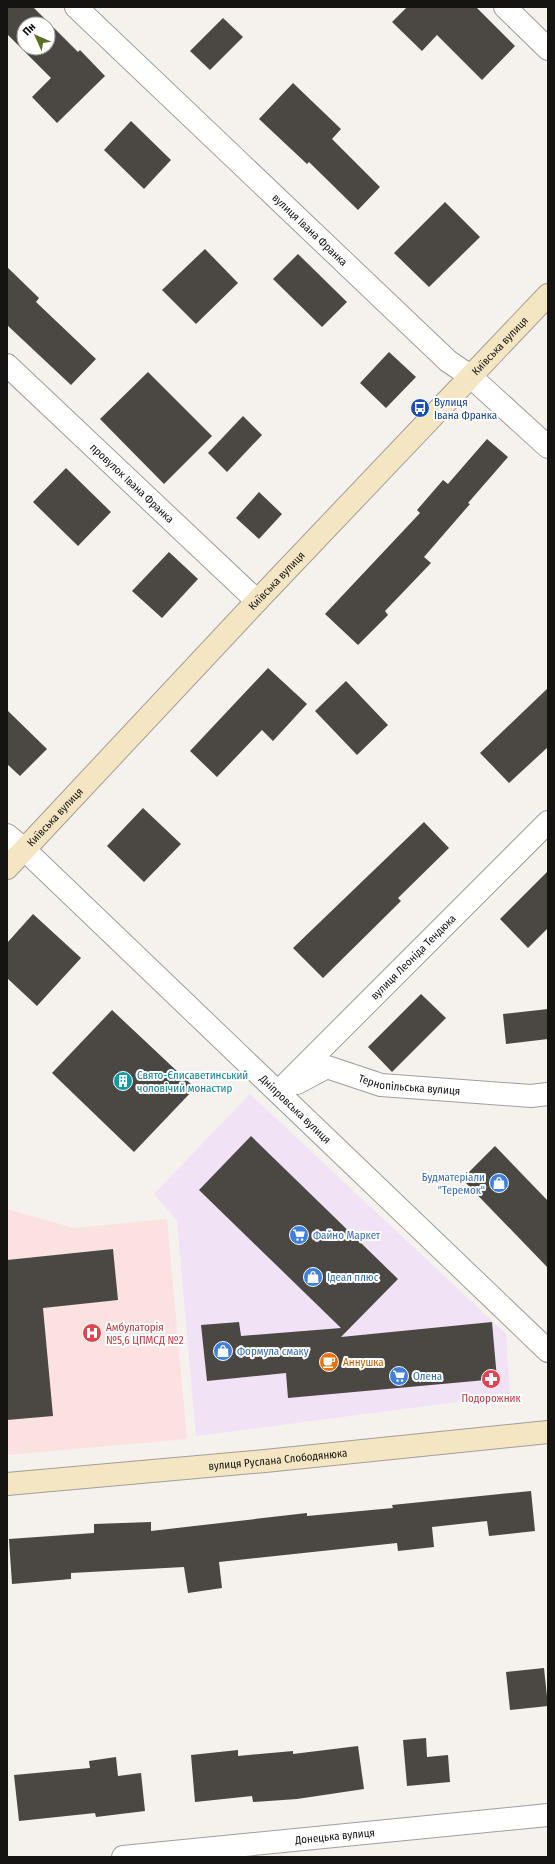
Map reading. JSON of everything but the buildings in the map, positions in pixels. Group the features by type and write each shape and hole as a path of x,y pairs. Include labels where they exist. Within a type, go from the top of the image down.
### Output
{"street":[{"name":"вулиця Івана Франка","path":"76,7 448,361 470,376 548,448"},
{"path":"505,7 548,49"},
{"name":"Київська вулиця","path":"7,868 257,601 548,295"},
{"name":"провулок Івана Франка","path":"7,366 257,601"},
{"name":"вулиця Леоніда Тендюка","path":"278,1092 548,822"},
{"name":"Дніпровська вулиця","path":"7,835 25,850 548,1352"},
{"name":"Тернопільська вулиця","path":"278,1092 327,1067 381,1085 531,1096 548,1094"},
{"name":"вулиця Руслана Слободянюка","path":"7,1484 265,1461 548,1432"},
{"name":"Донецька вулиця","path":"123,1857 548,1815"}],"shaded area":[{"name":"Ідеал плюс","path":"250,1094 506,1334 510,1395 196,1436 177,1221 154,1194"},
{"name":"Амбулаторія №5,6 ЦПМСД №2","path":"7,1209 74,1228 167,1219 187,1439 7,1455"}],"place":[{"name":"Вулиця Івана Франка","path":"420,408"},
{"name":"Свято-Єлисаветинський чоловічий монастир","path":"123,1081"},
{"name":"Будматеріали \"Теремок\"","path":"499,1183"},
{"name":"Файно Маркет","path":"299,1235"},
{"name":"Ідеал плюс","path":"313,1277"},
{"name":"Амбулаторія №5,6 ЦПМСД №2","path":"92,1333"},
{"name":"Формула смаку","path":"223,1351"},
{"name":"Аннушка","path":"329,1362"},
{"name":"Олена","path":"399,1376"},
{"name":"Подорожник","path":"491,1379"}]}
